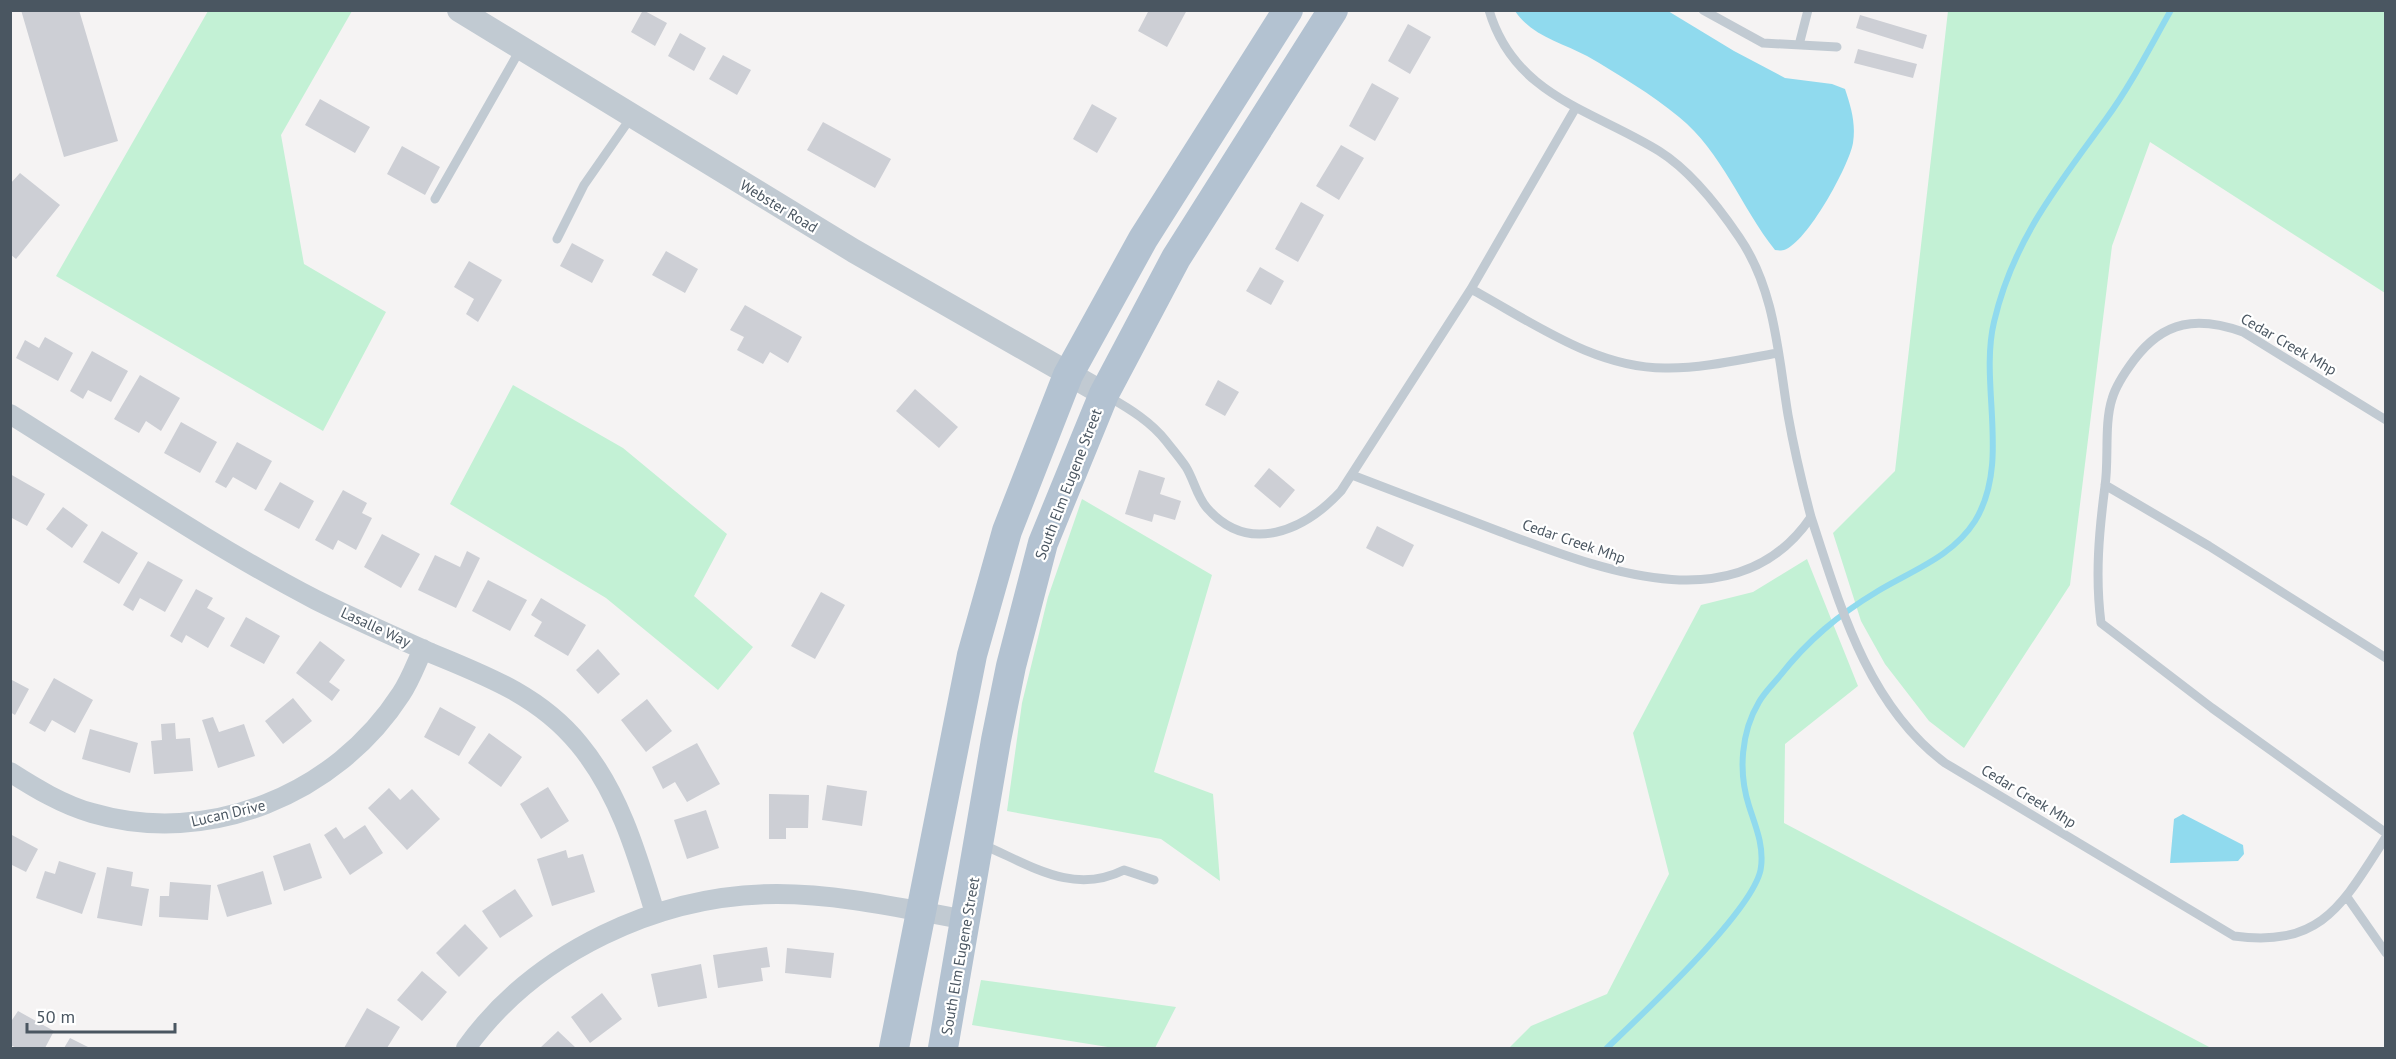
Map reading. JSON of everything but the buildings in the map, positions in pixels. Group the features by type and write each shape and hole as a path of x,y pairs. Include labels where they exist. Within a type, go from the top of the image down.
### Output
{"main road":[{"path":"894,1048 972,655 1006,531 1068,375 1143,239 1288,10"},
{"name":"South Elm Eugene Street","path":"943,1048 1011,666 1043,543 1104,394 1176,258 1333,10"}],"street":[{"name":"Webster Road","path":"459,10 854,251 1104,394"},
{"name":"Lasalle Way","path":"10,414 239,558 317,600 423,649 505,683 546,712 579,744 603,778 626,825 655,913"},
{"name":"Lucan Drive","path":"10,772 38,789 90,813 132,822 176,824 222,818 267,806 312,782 350,755 382,720 402,693 423,649"},
{"path":"466,1048 511,998 561,958 655,913 718,900 777,894 855,900 967,920"}],"lane":[{"name":"Cedar Creek Mhp","path":"1490,10 1510,53 1531,78 1575,109 1659,151 1680,168 1716,206 1740,238 1759,274 1772,313 1789,419 1810,517 1831,579 1867,670 1881,694 1905,726 1945,763 2234,936 2261,940 2296,934 2328,916 2347,897 2385,835 2101,623 2097,554 2111,400 2124,374 2141,350 2156,338 2173,327 2189,323 2221,324 2243,332 2385,420"},
{"path":"1703,10 1763,43 1838,47"},
{"path":"1799,45 1808,10"},
{"path":"435,199 520,48"},
{"path":"1104,394 1129,408 1165,439 1186,468 1205,506 1220,521 1233,529 1261,535 1288,529 1306,521 1329,504 1352,475 1471,289 1575,109"},
{"path":"557,239 584,185 632,116"},
{"path":"1471,289 1589,353 1622,363 1668,368 1778,353"},
{"name":"Cedar Creek Mhp","path":"1352,475 1590,565 1631,576 1659,579 1702,579 1744,572 1761,564 1785,547 1810,517"},
{"path":"2105,485 2209,546 2385,658"},
{"path":"979,843 1042,872 1072,881 1107,879 1124,870 1154,880"},
{"path":"2347,897 2385,953"}],"green space":[{"path":"208,11 352,11 281,135 304,264 386,312 323,431 56,276"},
{"path":"1948,11 2386,11 2385,293 2150,142 2112,246 2070,585 1964,748 1929,721 1885,664 1861,621 1833,533 1895,471"},
{"path":"513,385 623,448 727,534 694,596 753,647 718,690 606,598 450,504"},
{"path":"1082,499 1212,575 1154,772 1213,794 1220,881 1161,839 1007,811 1022,703 1048,597"},
{"path":"1807,559 1858,686 1785,744 1784,823 2211,1048 1509,1048 1531,1026 1607,994 1669,874 1633,733 1701,605 1753,592"},
{"path":"981,980 1176,1007 1155,1048 1114,1048 972,1025"}],"water":[{"path":"1515,11 1668,11 1734,51 1785,78 1832,84 1845,89 1853,122 1853,143 1844,168 1815,219 1793,244 1784,250 1775,250 1707,146 1679,117 1646,92 1611,70 1538,33"},
{"path":"2183,814 2243,845 2244,854 2238,861 2170,863 2174,819"}],"waterway":[{"path":"1607,1048 1695,961 1740,908 1755,885 1762,859 1743,780 1743,752 1748,726 1763,695 1801,651 1824,629 1863,600 1931,562 1955,544 1975,521 1986,498 1991,474 1993,449 1990,346 2002,292 2025,239 2039,214 2124,93 2171,10"}]}
